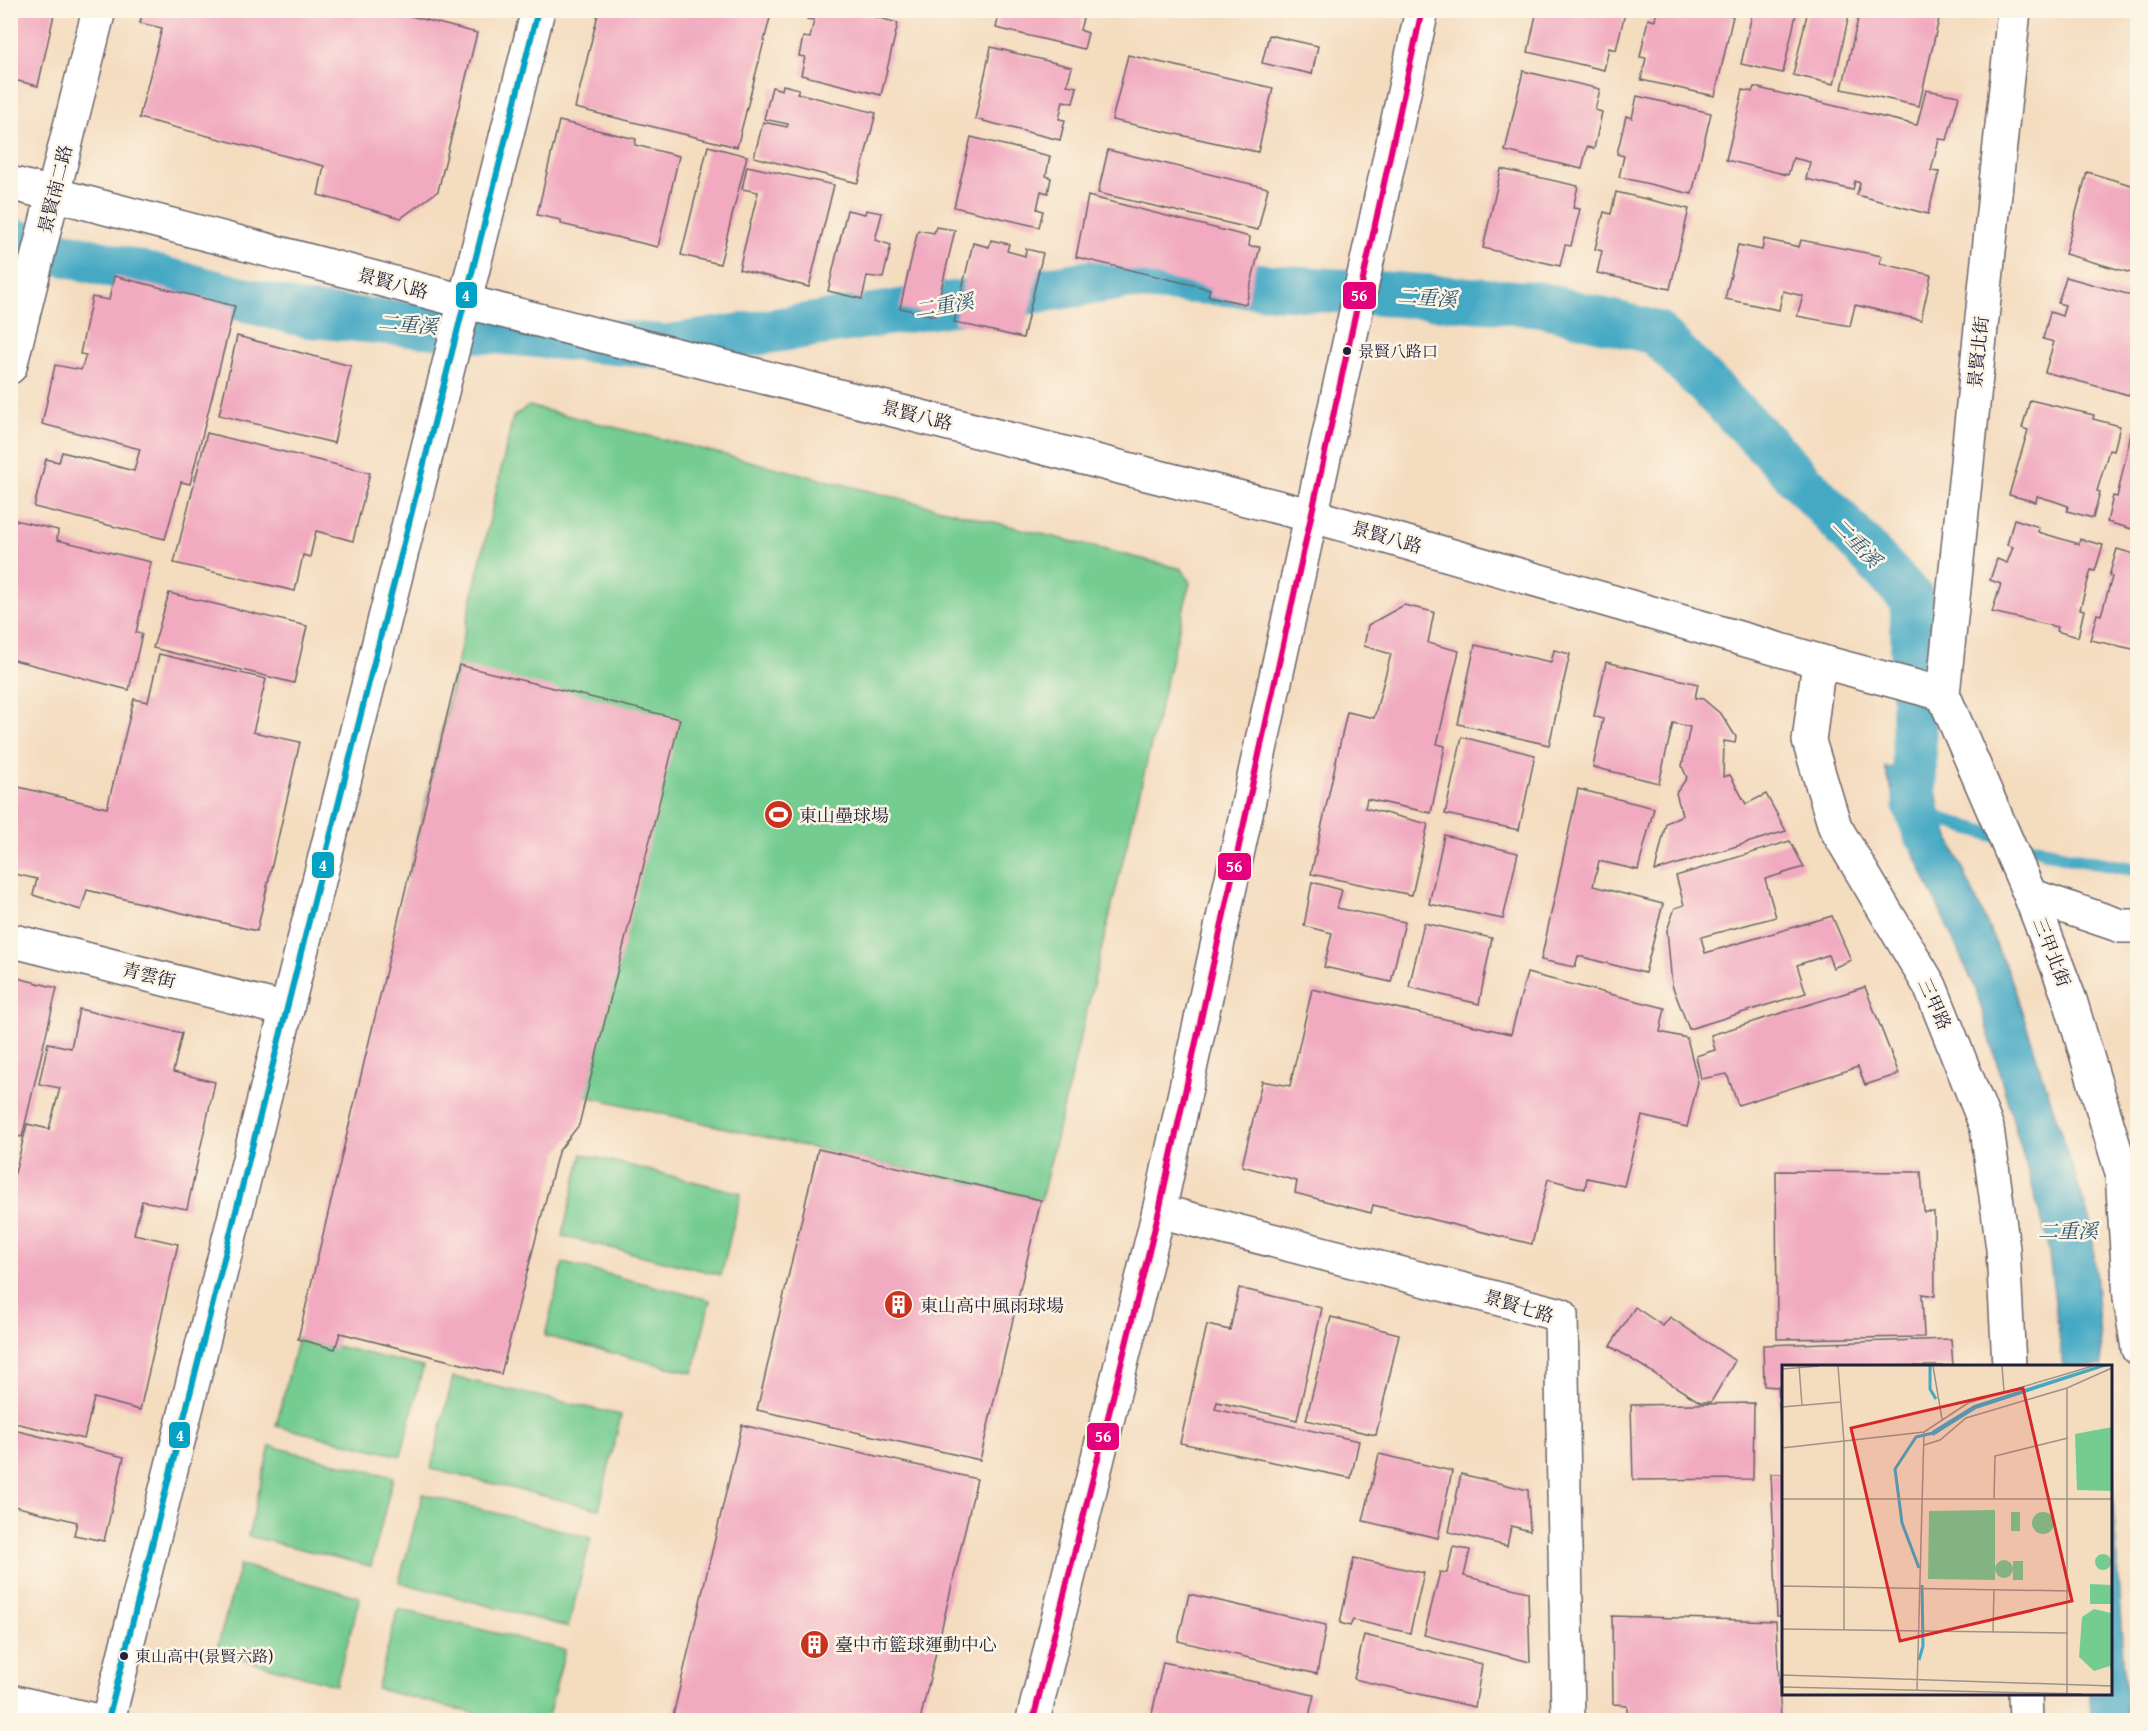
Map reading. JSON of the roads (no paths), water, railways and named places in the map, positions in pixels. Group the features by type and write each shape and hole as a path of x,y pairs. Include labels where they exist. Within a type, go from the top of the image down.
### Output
{"street":[{"name":"景賢南二路","path":"10,368 99,10"},
{"path":"108,1720 467,302 538,10"},
{"path":"1032,1720 1159,1211 1342,385 1422,10"},
{"name":"景賢北街","path":"1942,694 2014,10"},
{"name":"景賢八路","path":"10,183 467,302 1313,516 1819,661"},
{"path":"1819,661 1942,694"},
{"name":"三甲路","path":"1819,661 1809,741 1835,827 1930,986 1987,1128 2003,1249 2009,1365"},
{"name":"三甲北街","path":"1942,694 2030,895 2070,1000 2122,1173 2130,1298 2138,1349"},
{"path":"2030,895 2121,926 2138,926"},
{"name":"青雲街","path":"10,940 287,1010"},
{"name":"景賢七路","path":"1159,1211 1561,1315 1568,1720"},
{"path":"2025,1695 2026,1720"},
{"path":"10,1701 94,1720"}],"water":[{"name":"二重溪","path":"1885,767 1933,772 1941,819 2012,981 2092,1228 2102,1365 2063,1365 2047,1239 1976,990 1902,827"},
{"path":"2112,1485 2127,1720 2091,1720 2090,1695 2112,1695"}],"waterway":[{"name":"二重溪","path":"10,240 305,315 666,347 1127,277 1539,304 1656,333 1778,456 1912,599 1915,806 1925,832"},
{"path":"1926,812 1941,819 2065,857 2138,870"}],"place":[{"name":"景賢八路口","path":"1347,351"},
{"name":"東山壘球場","path":"778,815"},
{"name":"東山高中風雨球場","path":"899,1305"},
{"name":"臺中市籃球運動中心","path":"814,1644"},
{"name":"東山高中(景賢六路)","path":"124,1656"}]}
